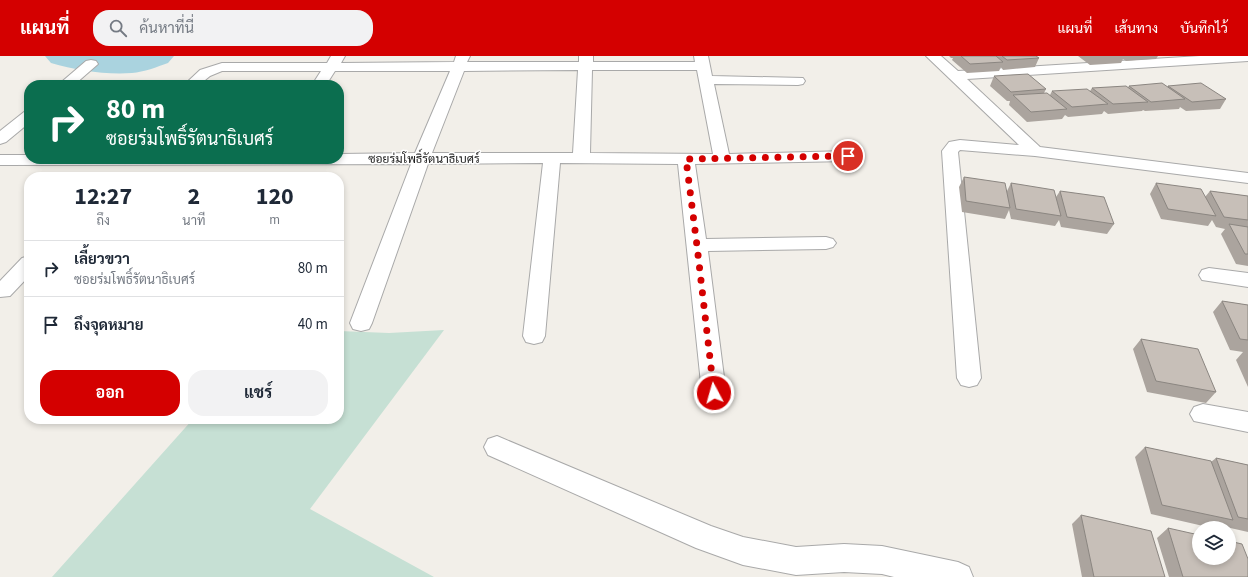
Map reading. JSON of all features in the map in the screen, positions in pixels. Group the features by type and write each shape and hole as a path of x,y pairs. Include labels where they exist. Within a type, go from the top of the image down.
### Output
{"street":[{"path":"933,56 1035,151"},
{"path":"1065,56 1082,68"},
{"path":"954,76 1082,68 1200,58 1248,57"},
{"path":"195,80 206,72 222,67 335,61 702,61 722,159"},
{"path":"323,80 335,61"},
{"path":"361,323 421,159 461,61"},
{"path":"580,158 586,61"},
{"path":"71,80 91,64"},
{"path":"707,80 798,81"},
{"path":"0,140 24,119"},
{"path":"969,378 950,151 952,149 960,145 1035,151 1248,178"},
{"name":"ซอยร่มโพธิ์รัตนาธิเบศร์","path":"344,160 552,158 722,159 848,156"},
{"path":"534,336 552,158"},
{"path":"686,159 714,393"},
{"name":"ซอยร่มโพธิ์รัตนาธิเบศร์","path":"0,160 24,160"},
{"path":"112,172 119,164"},
{"path":"697,246 826,242"},
{"path":"3,291 24,268"},
{"path":"1209,275 1248,280"},
{"path":"1203,414 1248,422"},
{"path":"497,446 706,538 743,551 796,561 844,558 882,560 930,574 958,577"}],"green space":[{"path":"444,330 310,509 434,577 52,577 189,424 344,424 344,331 389,333"}],"building":[{"path":"961,56 996,56 1003,62 970,64"},
{"path":"1002,56 1036,56 1039,58 1007,60"},
{"path":"1028,74 1046,89 1011,92 994,76"},
{"path":"1162,83 1185,99 1151,102 1129,86"},
{"path":"1201,83 1226,99 1192,102 1168,86"},
{"path":"1126,86 1148,102 1113,104 1092,88"},
{"path":"1087,89 1108,104 1072,107 1052,91"},
{"path":"1047,93 1067,109 1031,112 1013,95"},
{"path":"964,177 1005,183 1010,208 966,201"},
{"path":"1011,183 1054,190 1061,216 1016,209"},
{"path":"1156,183 1201,189 1216,216 1168,209"},
{"path":"1060,191 1104,197 1114,224 1067,217"},
{"path":"1210,191 1248,196 1248,220 1224,217"},
{"path":"1229,224 1248,227 1248,254 1245,254"},
{"path":"1222,301 1248,305 1248,340 1240,339"},
{"path":"1141,339 1198,349 1216,392 1156,381"},
{"path":"1145,447 1211,461 1233,520 1162,505"},
{"path":"1216,458 1248,465 1248,519 1238,517"},
{"path":"1081,515 1151,531 1165,577 1094,577"},
{"path":"1168,528 1192,533 1192,565 1236,565 1236,543 1242,544 1248,559 1248,577 1183,577"}],"waterway":[{"path":"63,56 92,61 132,62 156,56"}],"route":[{"path":"714,393 686,159 848,156"}]}
